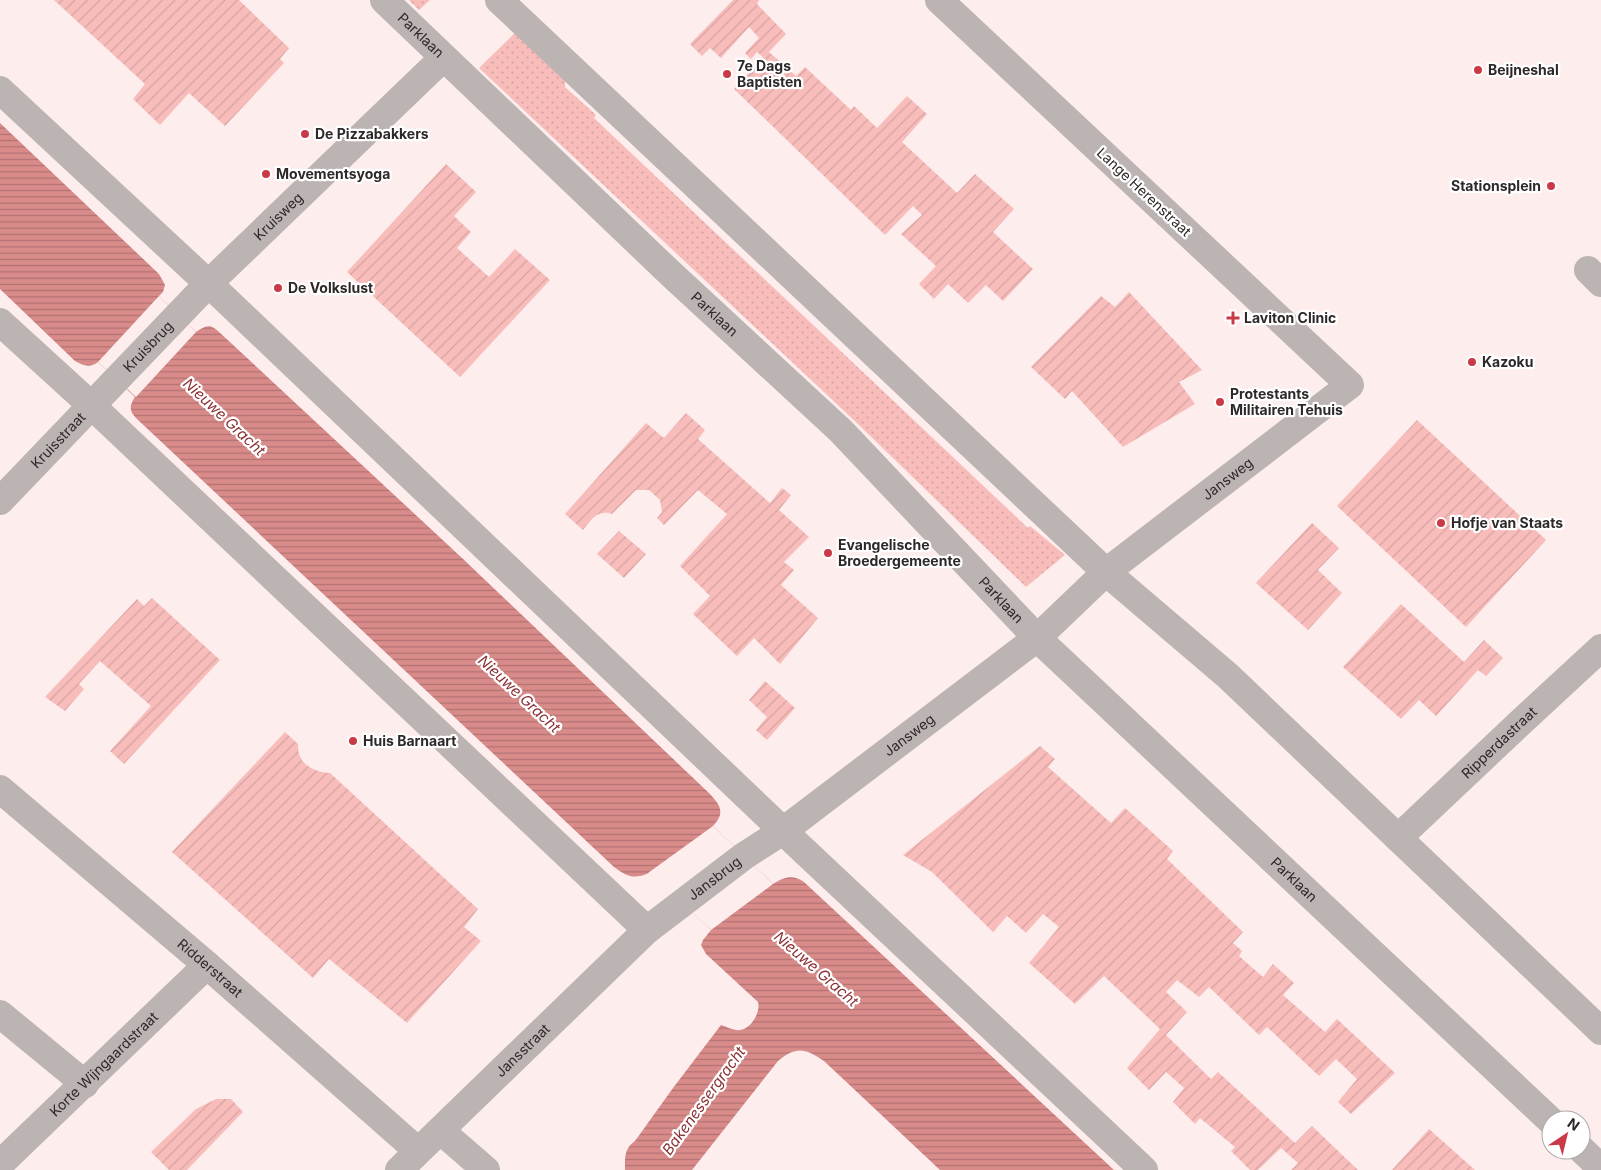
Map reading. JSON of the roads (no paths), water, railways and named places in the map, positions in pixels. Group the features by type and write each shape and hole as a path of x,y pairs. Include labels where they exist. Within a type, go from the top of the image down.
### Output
{"street":[{"name":"Parklaan","path":"384,0 670,273 841,431 1037,638 1541,1112"},
{"path":"499,0 1106,572 1228,676 1601,1031"},
{"name":"Lange Herenstraat","path":"938,0 1350,384"},
{"name":"Kruisweg","path":"178,315 443,58"},
{"path":"0,90 208,284 783,831 1144,1170"},
{"name":"Kruisbrug","path":"117,380 178,315"},
{"path":"0,322 92,406 647,930"},
{"name":"Kruisstraat","path":"0,502 117,380"},
{"name":"Jansweg","path":"1106,572 1350,384"},
{"path":"1037,638 1106,572"},
{"name":"Jansweg","path":"783,831 1037,638"},
{"name":"Ripperdastraat","path":"1398,838 1601,648"},
{"name":"Ridderstraat","path":"0,789 207,965 418,1151"},
{"name":"Jansbrug","path":"647,930 744,856 783,831"},
{"name":"Jansstraat","path":"399,1170 647,930"},
{"name":"Korte Wijngaardstraat","path":"0,1164 207,965"},
{"path":"0,1014 85,1084"},
{"path":"441,1131 486,1170"},
{"path":"1591,1158 1601,1168"}],"water":[{"path":"0,123 159,274 165,285 163,292 159,296 196,332 207,326 218,331 462,558 710,794 717,802 720,810 719,817 713,826 773,884 788,877 804,882 1114,1170 940,1170 824,1061 811,1053 801,1050 790,1053 778,1061 692,1170 625,1170 627,1150 721,1025 738,1030 748,1027 757,1015 758,1002 706,954 701,945 711,930 649,873 634,877 622,873 614,867 137,419 132,413 131,408 135,397 98,362 87,366 75,361 0,289"}],"place":[{"name":"Beijneshal","path":"1478,70"},
{"name":"7e Dags Baptisten","path":"727,74"},
{"name":"De Pizzabakkers","path":"305,134"},
{"name":"Movementsyoga","path":"266,174"},
{"name":"Stationsplein","path":"1551,186"},
{"name":"De Volkslust","path":"278,288"},
{"name":"Laviton Clinic","path":"1233,318"},
{"name":"Kazoku","path":"1472,362"},
{"name":"Protestants Militairen Tehuis","path":"1220,402"},
{"name":"Hofje van Staats","path":"1441,523"},
{"name":"Evangelische Broedergemeente","path":"828,553"},
{"name":"Huis Barnaart","path":"353,741"}],"water label":[{"name":"Nieuwe Gracht","path":"224,417"},
{"name":"Nieuwe Gracht","path":"519,694"},
{"name":"Nieuwe Gracht","path":"816,969"},
{"name":"Bakenessergracht","path":"704,1101"}]}
